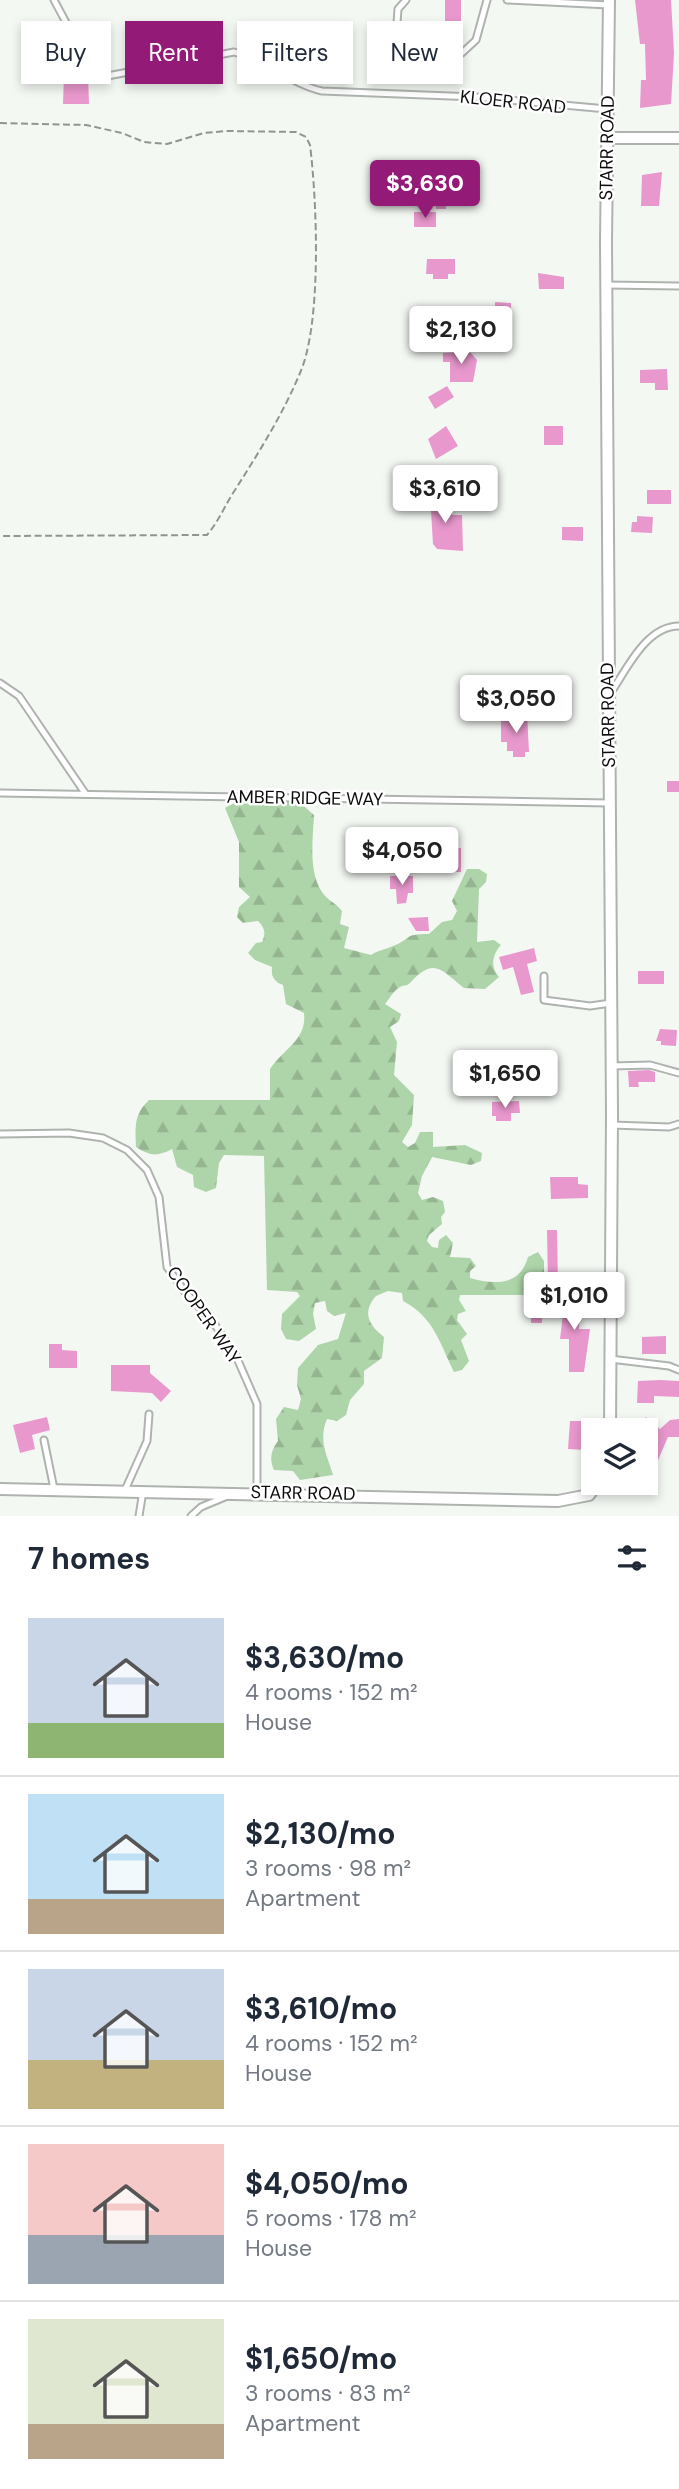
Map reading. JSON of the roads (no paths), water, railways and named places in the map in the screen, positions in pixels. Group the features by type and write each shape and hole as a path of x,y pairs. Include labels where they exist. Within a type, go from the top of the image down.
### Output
{"street":[{"name":"STARR ROAD","path":"609,2 606,285 612,1125 610,1418"},
{"path":"608,138 679,138"},
{"name":"STARR ROAD","path":"0,1489 257,1492 558,1501 585,1495"}],"lane":[{"name":"KLOER ROAD","path":"54,0 93,73 102,77 234,52 308,88 323,91 476,97 607,109"},
{"path":"406,0 398,9 397,23 414,40 462,53 476,40 487,0"},
{"path":"507,0 609,2"},
{"path":"606,285 679,286"},
{"path":"608,696 654,633 666,626 679,626"},
{"path":"0,683 19,696 85,793"},
{"name":"AMBER RIDGE WAY","path":"0,793 609,803"},
{"path":"544,976 544,1000 579,1005 611,1003"},
{"path":"611,1066 650,1065 679,1073"},
{"path":"612,1125 679,1124"},
{"name":"COOPER WAY","path":"0,1134 69,1133 103,1138 127,1150 147,1170 159,1197 167,1267 213,1322 236,1356 257,1404 257,1492"},
{"path":"610,1359 669,1366 679,1370"},
{"path":"125,1490 147,1441 149,1414"},
{"path":"44,1440 54,1489"},
{"path":"139,1516 143,1490"},
{"path":"191,1516 201,1507 226,1497 228,1492"}]}
